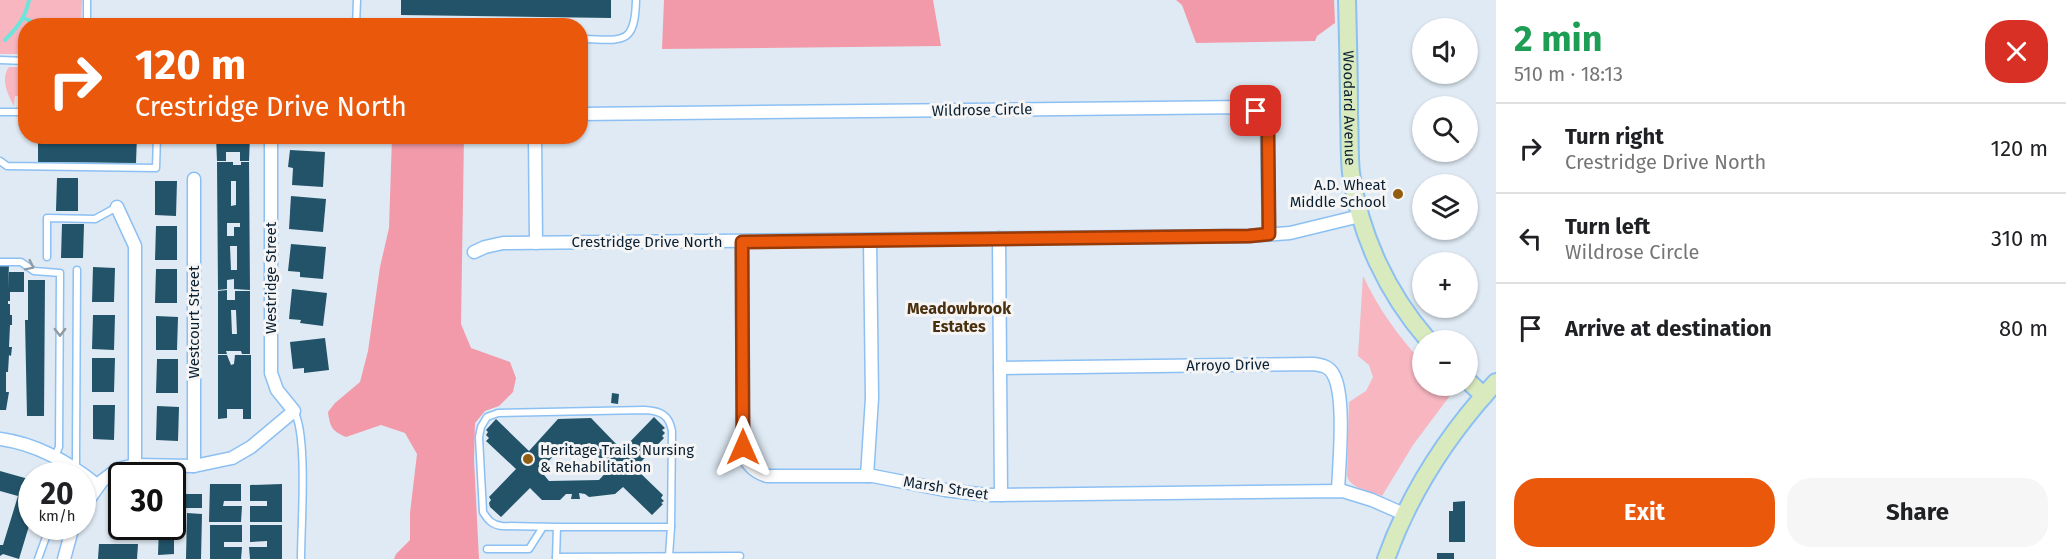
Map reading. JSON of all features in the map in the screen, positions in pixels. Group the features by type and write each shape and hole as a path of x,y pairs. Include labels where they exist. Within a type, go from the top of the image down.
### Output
{"street":[{"name":"Woodard Avenue","path":"1347,0 1351,170 1360,216 1391,290 1420,330"},
{"name":"Wildrose Circle","path":"588,114 1247,107 1263,117 1267,125 1269,234"},
{"name":"Westridge Street","path":"271,144 271,373 277,390 294,411"},
{"path":"535,144 536,243"},
{"name":"Westcourt Street","path":"194,179 194,466"},
{"path":"117,207 135,246 135,462"},
{"name":"Crestridge Drive North","path":"474,252 503,243 742,242 1269,234 1290,233 1360,216"},
{"path":"999,238 1001,495"},
{"path":"867,476 872,398 870,240"},
{"name":"Marsh Street","path":"742,242 743,447 749,466 757,472 767,476 867,476 970,494 1338,491 1365,497 1404,514"},
{"name":"Arroyo Drive","path":"1000,368 1313,364 1325,366 1333,372 1338,388 1340,465 1338,491"},
{"path":"1386,559 1404,514 1440,450 1496,382"},
{"path":"1478,390 1484,396"},
{"path":"186,466 232,458 251,447 294,411"},
{"path":"0,439 30,446 55,456 62,462"},
{"path":"96,489 108,478"},
{"path":"64,559 69,540"}],"lane":[{"path":"87,0 87,18"},
{"path":"356,18 357,0"},
{"path":"588,39 621,39 631,33 635,19 636,0"},
{"path":"0,60 18,61"},
{"path":"0,112 18,112"},
{"path":"0,160 7,166 156,168 157,144"},
{"path":"47,256 47,218 95,219 117,207"},
{"path":"0,262 21,262 34,270 60,273 59,447 55,456"},
{"path":"74,462 77,270"},
{"path":"669,556 671,527 672,431 665,415 657,410 498,413 487,417 481,427 479,437 483,512 495,526 671,527"},
{"path":"294,411 299,420 302,445 301,558"},
{"path":"487,549 529,549 543,527"},
{"path":"556,527 556,558 740,556"},
{"path":"38,559 45,540"}],"shaded area":[{"path":"0,0 82,0 81,18 18,18 18,54 0,54"},
{"path":"664,0 933,0 941,46 662,49"},
{"path":"1176,0 1334,0 1335,23 1317,36 1315,41 1196,43 1182,5"},
{"path":"9,67 18,67 18,96 15,96 14,106 7,92 6,72"},
{"path":"392,144 464,144 461,324 471,348 510,362 516,378 513,392 499,406 485,411 475,423 474,460 479,559 394,559 410,540 410,513 417,454 405,433 381,425 346,437 338,433 331,425 328,412 360,382 368,351 380,267 389,228"},
{"path":"1363,276 1389,321 1412,350 1412,396 1450,396 1413,445 1382,496 1357,487 1347,476 1349,402 1366,391 1373,377 1369,365 1358,356"}],"building":[{"path":"401,0 611,0 611,18 401,15"},
{"path":"38,144 137,144 136,163 38,162"},
{"path":"216,144 250,144 249,161 240,161 240,152 226,152 226,161 217,161"},
{"path":"290,150 325,152 323,187 292,185 293,168 288,167"},
{"path":"217,162 233,162 233,165 241,165 241,162 249,162 250,290 234,289 234,279 227,280 227,289 218,290","holes":["231,181 236,181 236,205 231,206","227,223 240,223 240,227 234,227 234,236 227,236","230,246 237,246 237,270 231,270"]},
{"path":"57,178 78,178 78,211 56,211"},
{"path":"155,181 177,181 176,216 155,215"},
{"path":"291,196 326,199 323,232 289,229"},
{"path":"62,224 84,224 83,258 61,258"},
{"path":"156,226 177,226 177,260 155,260"},
{"path":"291,244 326,247 323,279 300,277 300,272 288,271"},
{"path":"0,265 9,265 8,289 9,272 24,272 24,292 10,292 10,301 8,301 10,315 12,315 9,347 12,347 8,372 6,372 6,392 9,392 6,410 0,410"},
{"path":"93,267 115,268 114,302 92,302"},
{"path":"156,269 177,269 177,303 155,303"},
{"path":"28,280 45,280 44,416 27,416 25,320 28,320"},
{"path":"292,289 327,293 323,326 289,319"},
{"path":"227,290 227,300 235,300 235,291 250,291 250,354 242,354 241,351 226,351 227,354 218,354 218,291","holes":["231,310 236,310 237,334 232,334"]},
{"path":"93,315 115,315 114,350 92,349"},
{"path":"156,316 178,317 177,350 156,350"},
{"path":"325,338 329,370 304,373 304,368 293,369 290,342"},
{"path":"218,355 227,355 231,365 234,364 235,355 251,355 251,419 243,419 243,409 227,409 227,418 218,419"},
{"path":"92,358 115,358 114,392 92,392"},
{"path":"157,359 178,359 178,393 156,393"},
{"path":"612,393 619,394 618,404 611,403"},
{"path":"93,405 115,405 114,440 93,439"},
{"path":"157,406 179,407 178,441 156,440"},
{"name":"Heritage Trails Nursing & Rehabilitation","path":"654,417 665,428 662,430 665,433 662,436 664,438 635,468 663,495 661,498 664,501 661,503 663,504 652,515 623,487 615,494 589,497 579,493 580,499 571,499 572,494 566,494 560,500 542,500 530,488 501,517 490,507 489,497 516,469 486,441 489,438 486,430 496,419 529,451 558,419 591,418 622,450","holes":["562,447 588,447 610,468 599,480 549,481 540,470"]},
{"path":"0,471 18,476 18,496 0,491"},
{"path":"210,484 241,484 241,501 224,501 223,506 242,506 241,522 209,522"},
{"path":"282,484 282,522 250,522 250,506 267,506 267,501 250,501 250,485"},
{"path":"186,494 202,494 202,508 186,508"},
{"path":"18,496 18,540 25,540 19,559 3,554 0,556 0,545 3,545"},
{"path":"1465,501 1465,542 1449,542 1449,511 1453,511 1453,502"},
{"path":"187,513 202,514 201,559 186,559"},
{"path":"210,525 242,525 242,542 224,542 224,547 242,547 241,559 210,559"},
{"path":"250,525 282,525 282,559 250,559 249,547 267,547 267,541 250,542"},
{"path":"159,540 174,540 174,554 158,555"},
{"path":"99,544 138,544 137,559 98,559"},
{"path":"1437,553 1454,553 1454,559 1437,559"}],"waterway":[{"path":"22,18 29,0"},
{"path":"5,40 18,25"}],"place":[{"name":"A.D. Wheat Middle School","path":"1398,194"},
{"name":"Heritage Trails Nursing & Rehabilitation","path":"528,459"}],"district":[{"name":"Meadowbrook Estates","path":"959,317"}],"route":[{"path":"743,447 742,242 1269,234 1268,134 1263,117 1256,111"}]}
